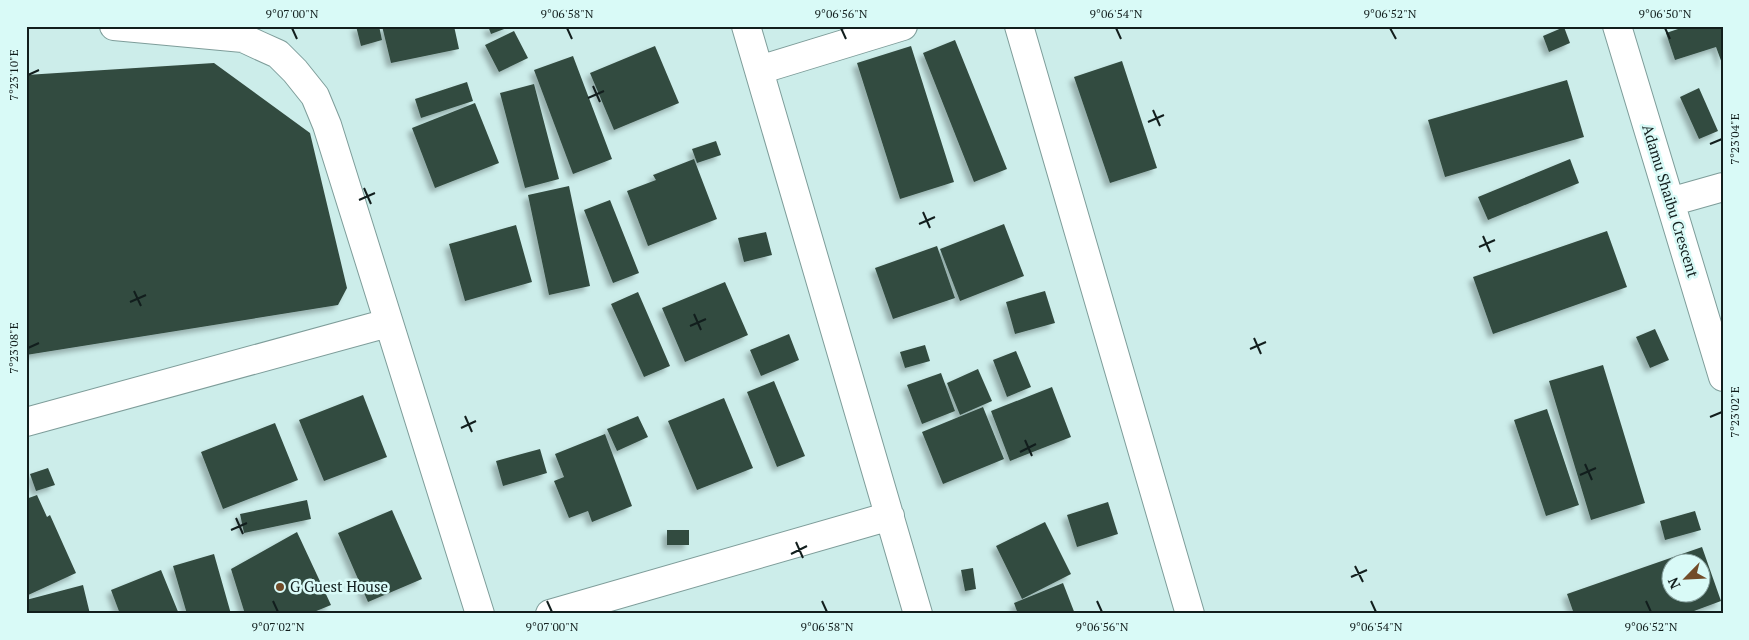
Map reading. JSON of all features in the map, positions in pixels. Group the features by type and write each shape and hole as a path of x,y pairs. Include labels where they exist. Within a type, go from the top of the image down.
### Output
{"street":[{"path":"114,26 243,38 278,54 316,96 327,125 480,614"},
{"path":"746,26 918,614"},
{"path":"758,70 903,26"},
{"path":"1019,26 1190,614"},
{"name":"Adamu Shaibu Crescent","path":"1617,26 1723,377"},
{"path":"1670,202 1723,186"},
{"path":"26,422 388,323"},
{"path":"550,614 890,516"}],"building":[{"path":"356,26 379,26 382,40 361,46"},
{"path":"382,26 454,26 459,49 391,63"},
{"path":"488,26 512,26 491,34"},
{"path":"1687,26 1723,26 1723,66 1716,47 1675,60 1666,33"},
{"path":"1564,27 1570,43 1549,52 1543,36"},
{"path":"514,31 528,58 499,72 485,45"},
{"path":"955,40 1007,169 974,182 923,53"},
{"path":"655,46 679,103 614,130 590,73"},
{"path":"911,46 954,182 900,199 857,63"},
{"path":"573,56 612,159 573,174 534,70"},
{"path":"1122,61 1157,168 1110,183 1074,77"},
{"path":"214,63 310,133 347,288 338,305 26,355 26,75"},
{"path":"1567,80 1584,137 1445,177 1428,120"},
{"path":"467,82 473,101 421,118 415,99"},
{"path":"534,84 559,179 525,188 500,93"},
{"path":"1699,88 1718,131 1699,139 1680,97"},
{"path":"475,103 499,163 435,188 412,128"},
{"path":"716,141 721,155 697,163 692,149"},
{"path":"694,159 717,219 648,246 627,191 656,180 653,175"},
{"path":"1570,159 1579,183 1488,220 1478,197"},
{"path":"569,186 590,286 549,295 528,195"},
{"path":"610,200 639,273 613,283 584,210"},
{"path":"1004,224 1024,276 960,301 940,249"},
{"path":"516,225 532,282 465,301 449,244"},
{"path":"1607,231 1627,287 1493,334 1473,277"},
{"path":"766,232 772,255 744,262 738,238"},
{"path":"937,246 955,298 893,319 875,268"},
{"path":"725,282 748,335 685,362 662,308"},
{"path":"1045,291 1055,323 1015,334 1006,302"},
{"path":"638,292 670,366 644,377 611,304"},
{"path":"1655,329 1669,360 1650,368 1636,337"},
{"path":"789,334 799,360 761,376 750,350"},
{"path":"925,345 930,361 905,368 900,352"},
{"path":"1016,351 1031,387 1007,397 993,360"},
{"path":"1603,365 1645,503 1591,520 1549,381"},
{"path":"978,369 992,401 960,415 947,383"},
{"path":"941,373 955,411 922,424 907,385"},
{"path":"774,381 805,456 777,467 747,392"},
{"path":"1052,387 1071,437 1010,461 991,411"},
{"path":"363,395 387,457 324,481 299,420"},
{"path":"724,398 753,468 697,490 668,421"},
{"path":"983,407 1004,459 943,484 922,432"},
{"path":"1547,409 1579,505 1546,516 1514,420"},
{"path":"638,416 648,437 617,451 607,429"},
{"path":"275,423 298,480 223,509 201,452"},
{"path":"605,434 632,506 592,522 588,511 569,518 554,481 564,477 555,454"},
{"path":"540,449 547,473 503,486 496,461"},
{"path":"48,468 55,485 36,491 30,474"},
{"path":"37,495 47,517 50,515 76,573 26,596 26,499"},
{"path":"307,500 311,519 244,533 240,514"},
{"path":"1108,502 1118,534 1077,547 1067,515"},
{"path":"392,510 422,579 368,602 338,533"},
{"path":"1695,511 1701,530 1665,540 1660,521"},
{"path":"1045,522 1071,574 1022,599 996,546"},
{"path":"667,530 689,530 689,545 667,545"},
{"name":"G Guest House","path":"297,532 331,605 309,614 245,614 231,569"},
{"path":"1702,547 1704,552 1688,552"},
{"path":"214,554 231,614 187,614 173,566"},
{"path":"1662,561 1662,602 1712,602 1712,575 1721,601 1686,614 1574,614 1567,594"},
{"path":"973,568 976,589 965,591 961,570"},
{"path":"161,570 179,614 120,614 111,590"},
{"path":"1063,583 1075,614 1018,614 1014,603"},
{"path":"83,585 90,614 26,614 26,600"}],"place":[{"name":"G Guest House","path":"280,587"}]}
